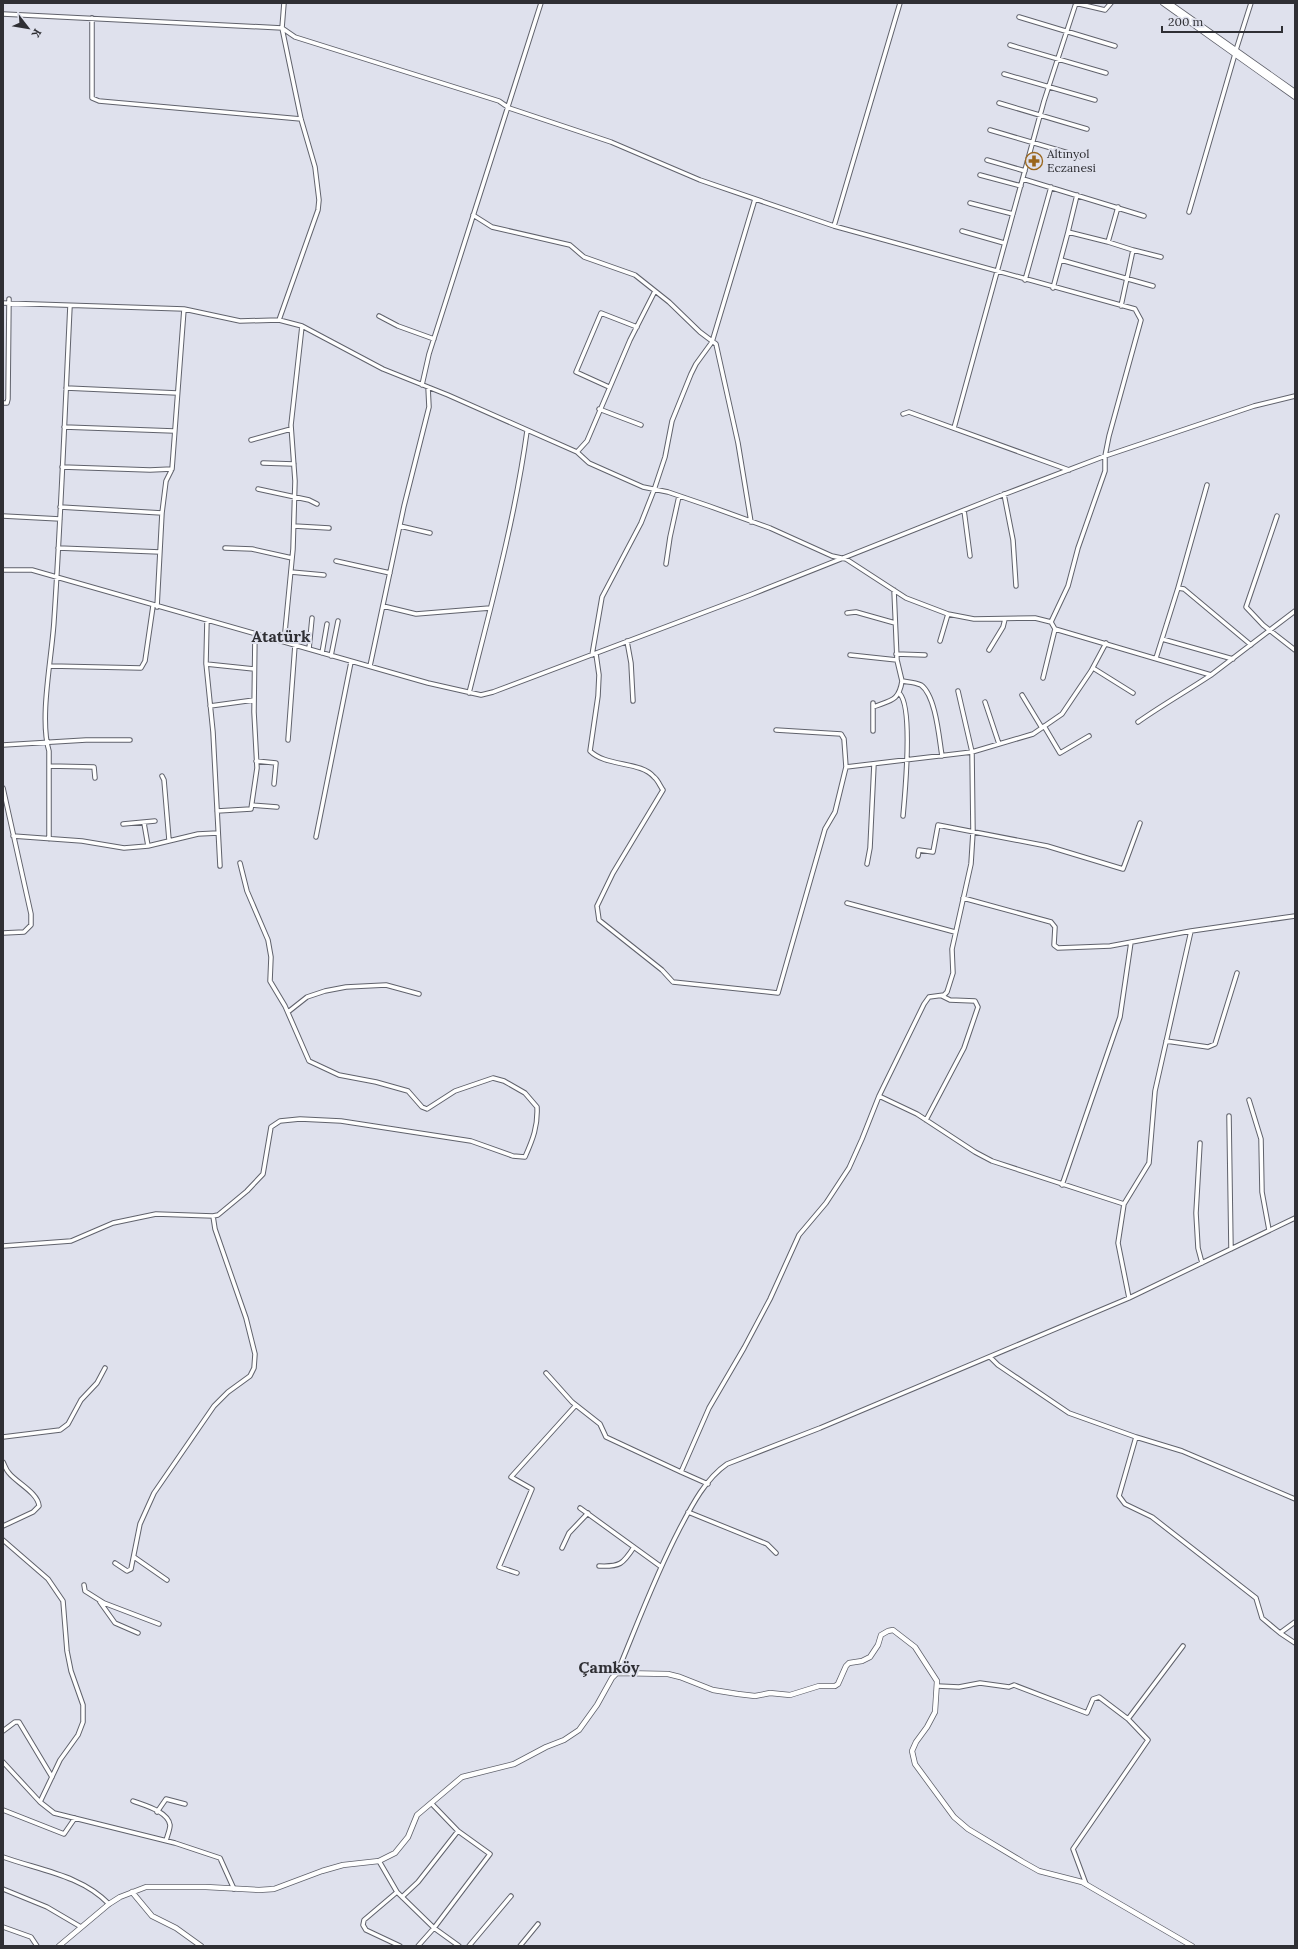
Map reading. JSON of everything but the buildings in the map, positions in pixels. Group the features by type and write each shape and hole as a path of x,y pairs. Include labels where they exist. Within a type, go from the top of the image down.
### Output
{"street":[{"path":"279,320 318,210 319,200 315,167 301,119 282,28 284,3"},
{"path":"422,384 434,339 509,108 541,3"},
{"path":"834,226 900,3"},
{"path":"954,428 1012,214 1075,3 1105,10 1111,3"},
{"path":"1163,3 1186,17 1294,93"},
{"path":"1169,3 1186,17"},
{"path":"1189,212 1251,3"},
{"path":"3,14 282,28 295,37 499,101 509,108 611,142 700,180 834,226 1053,288 1135,309 1141,320 1111,428 1105,456 1106,470 1078,548 1068,586 1052,622 1055,629 1042,678"},
{"path":"92,18 92,98 99,101 301,119"},
{"path":"1019,18 1115,46"},
{"path":"1010,45 1106,73"},
{"path":"1004,74 1095,100"},
{"path":"999,103 1086,129"},
{"path":"990,130 1082,157"},
{"path":"988,160 1025,170"},
{"path":"980,175 1020,186"},
{"path":"1023,179 1077,194 1144,216"},
{"path":"1025,280 1051,187"},
{"path":"1053,288 1077,194"},
{"path":"592,655 602,597 641,523 665,456 672,421 696,364 712,342 755,199"},
{"path":"970,203 1012,214"},
{"path":"1108,242 1118,207"},
{"path":"474,215 492,227 570,245 584,257 635,275 716,344 721,361 751,522"},
{"path":"962,231 1004,243"},
{"path":"1068,232 1162,258"},
{"path":"1121,306 1133,250"},
{"path":"1061,260 1153,286"},
{"path":"577,452 587,441 599,409 655,291"},
{"path":"3,403 7,403 8,399 9,299"},
{"path":"3,303 184,309 240,321 279,320 302,326 383,369 422,384 577,452 588,463 643,487 679,496 751,522 832,556 846,559 906,598 948,614 974,619 1035,618 1052,622"},
{"path":"49,839 49,751 46,742 46,712 57,577 70,306"},
{"path":"50,666 141,668 145,661 155,607 162,513 166,481 172,469 184,309"},
{"path":"609,387 576,372 601,313 637,327"},
{"path":"379,316 398,326 434,339"},
{"path":"284,642 291,572 295,497 291,429 302,326"},
{"path":"370,666 400,526 429,407 428,387"},
{"path":"66,388 177,393"},
{"path":"3,570 32,570 155,607 255,633 351,662 428,683 481,695 494,692 596,654 1004,494 1105,456 1254,406 1295,396"},
{"path":"599,409 641,425"},
{"path":"903,414 909,412 1068,470"},
{"path":"64,427 174,431"},
{"path":"251,440 291,429"},
{"path":"469,693 503,558 522,472 528,431"},
{"path":"263,463 294,464"},
{"path":"62,467 150,470 172,469"},
{"path":"1156,658 1178,588 1207,485"},
{"path":"258,489 295,497 317,504"},
{"path":"1004,494 1013,540 1016,586"},
{"path":"666,564 679,496"},
{"path":"60,507 162,513"},
{"path":"964,510 970,556"},
{"path":"3,516 60,518"},
{"path":"1277,516 1245,606 1247,610 1270,631 1295,650"},
{"path":"294,526 329,528"},
{"path":"400,526 430,533"},
{"path":"58,548 160,552"},
{"path":"225,548 252,549 292,558"},
{"path":"336,561 390,573"},
{"path":"291,572 324,575"},
{"path":"1178,588 1184,589 1251,644"},
{"path":"894,590 896,654 902,681 900,694 905,706 908,760 903,816"},
{"path":"383,606 416,614 490,608"},
{"path":"1138,722 1162,704 1180,695 1211,674 1295,611"},
{"path":"847,613 856,612 894,623"},
{"path":"940,641 948,614"},
{"path":"309,649 312,618"},
{"path":"989,650 1003,627 1005,619"},
{"path":"207,620 206,664 220,866"},
{"path":"331,656 338,621"},
{"path":"322,653 327,624"},
{"path":"1055,629 1211,674"},
{"path":"217,811 251,810 256,761 254,700 255,633"},
{"path":"1162,639 1233,658"},
{"path":"627,641 631,663 633,701"},
{"path":"846,767 972,752 1033,734 1062,714 1093,668 1106,643"},
{"path":"288,740 295,645"},
{"path":"596,654 599,675 598,696 590,751 605,760 641,769 654,775 663,790 610,880 597,906 599,920 662,970 673,982 778,994 825,829 835,812 846,767 844,739 841,734 776,730"},
{"path":"896,654 925,655"},
{"path":"850,655 897,660"},
{"path":"316,837 351,662"},
{"path":"206,664 254,669"},
{"path":"1093,668 1133,693"},
{"path":"902,681 916,683 922,686 930,695 942,756"},
{"path":"942,996 947,992 953,973 952,949 971,864 973,832 972,752 958,691"},
{"path":"873,731 873,705 895,698 900,694"},
{"path":"1022,695 1060,753 1090,736"},
{"path":"210,706 254,700"},
{"path":"985,702 999,744"},
{"path":"3,745 46,742 130,740"},
{"path":"256,761 276,763 274,784"},
{"path":"867,864 870,848 874,764"},
{"path":"49,766 94,767 96,778"},
{"path":"162,776 168,840"},
{"path":"3,788 31,914 31,925 24,932 3,933"},
{"path":"252,805 277,807"},
{"path":"144,822 148,846"},
{"path":"123,824 155,822"},
{"path":"918,856 919,850 933,852 938,825 1047,846 1123,869 1140,823"},
{"path":"13,836 82,841 124,848 148,846 198,834 218,833"},
{"path":"3,1246 70,1241 112,1223 156,1214 218,1215 230,1206 263,1174 271,1127 280,1121 300,1119 342,1121 471,1141 513,1156 525,1157 535,1135 538,1122 537,1107 525,1093 504,1081 493,1078 455,1091 427,1110 422,1107 408,1091 376,1082 339,1075 309,1061 288,1012 270,981 268,940 247,891 240,863"},
{"path":"963,898 1051,922 1054,926 1053,943 1056,948 1095,948 1191,931 1295,916"},
{"path":"847,903 955,932"},
{"path":"1129,1298 1118,1242 1124,1204 1149,1163 1155,1090 1191,931"},
{"path":"1062,1185 1120,1017 1131,942"},
{"path":"1166,1041 1208,1046 1215,1044 1237,973"},
{"path":"288,1012 307,997 325,991 346,987 386,985 419,994"},
{"path":"681,1472 709,1408 744,1348 770,1298 799,1235 826,1203 848,1168 862,1139 879,1096 924,1004 929,996 942,996 948,1000 957,1002 975,1001 978,1007 964,1048 926,1120"},
{"path":"879,1096 926,1120 975,1152 992,1161 1124,1204"},
{"path":"1249,1100 1261,1139 1262,1192 1269,1230"},
{"path":"1229,1116 1231,1249"},
{"path":"1200,1143 1196,1213 1198,1248 1202,1263"},
{"path":"115,1564 129,1571 131,1569 140,1524 154,1493 209,1412 228,1392 250,1376 254,1368 255,1358 250,1331 215,1229 213,1216"},
{"path":"59,1946 109,1904 132,1892 146,1887 160,1886 259,1890 274,1889 322,1870 344,1865 378,1861 395,1853 408,1837 417,1815 432,1804 462,1777 514,1764 546,1747 564,1740 579,1730 597,1705 612,1678 617,1673 660,1566 688,1512 717,1471 727,1464 990,1357 1129,1298 1295,1218"},
{"path":"990,1357 998,1365 1070,1413 1136,1437 1182,1451 1295,1500"},
{"path":"3,1437 60,1430 68,1424 81,1400 97,1383 105,1368"},
{"path":"546,1373 576,1405 600,1424 606,1437 708,1484"},
{"path":"517,1573 499,1567 532,1489 511,1476 576,1405"},
{"path":"1136,1437 1119,1496 1125,1504 1152,1517 1256,1598 1262,1618 1280,1634 1295,1643"},
{"path":"3,1462 8,1472 39,1502 39,1506 33,1512 3,1526"},
{"path":"580,1508 660,1566"},
{"path":"688,1512 767,1544 776,1552"},
{"path":"562,1548 569,1533 588,1513"},
{"path":"3,1540 48,1579 62,1601 66,1621 67,1651 71,1671 83,1705 83,1722 78,1735 68,1747 40,1802"},
{"path":"599,1566 621,1564 634,1547"},
{"path":"134,1557 167,1580"},
{"path":"84,1585 85,1591 100,1601 159,1624"},
{"path":"100,1601 115,1623 138,1633"},
{"path":"1280,1634 1295,1622"},
{"path":"617,1673 668,1674 713,1690 738,1694 790,1695 819,1686 835,1686 838,1684 846,1666 870,1657 878,1645 881,1635 888,1631 894,1630 915,1647 937,1681 935,1712 912,1751 915,1764 925,1780 954,1816 968,1828 1039,1871 1059,1875 1086,1884 1192,1946"},
{"path":"1128,1719 1183,1646"},
{"path":"937,1686 959,1687 980,1683 1009,1687 1014,1685 1087,1713 1093,1699 1099,1696 1128,1719 1148,1740 1073,1849 1086,1884"},
{"path":"3,1731 15,1722 19,1722 52,1777"},
{"path":"3,1762 40,1802 54,1813 166,1841 220,1858 234,1889"},
{"path":"157,1812 166,1799 185,1804"},
{"path":"133,1801 165,1817 169,1823 166,1841"},
{"path":"418,1946 434,1928 490,1854 458,1831 432,1804"},
{"path":"3,1810 64,1834 75,1818"},
{"path":"402,1898 418,1882 458,1831"},
{"path":"3,1857 35,1866 91,1889 109,1904"},
{"path":"378,1861 402,1898 434,1928 459,1946"},
{"path":"3,1889 47,1907 81,1927"},
{"path":"132,1892 152,1916 176,1928 202,1946"},
{"path":"397,1892 364,1920 363,1925 366,1930 400,1946"},
{"path":"469,1946 511,1896"},
{"path":"520,1946 538,1924"},
{"path":"3,1927 31,1937 37,1946"}],"place":[{"name":"Altınyol Eczanesi","path":"1034,161"}],"district":[{"name":"Atatürk","path":"281,636"},
{"name":"Çamköy","path":"609,1667"}]}
